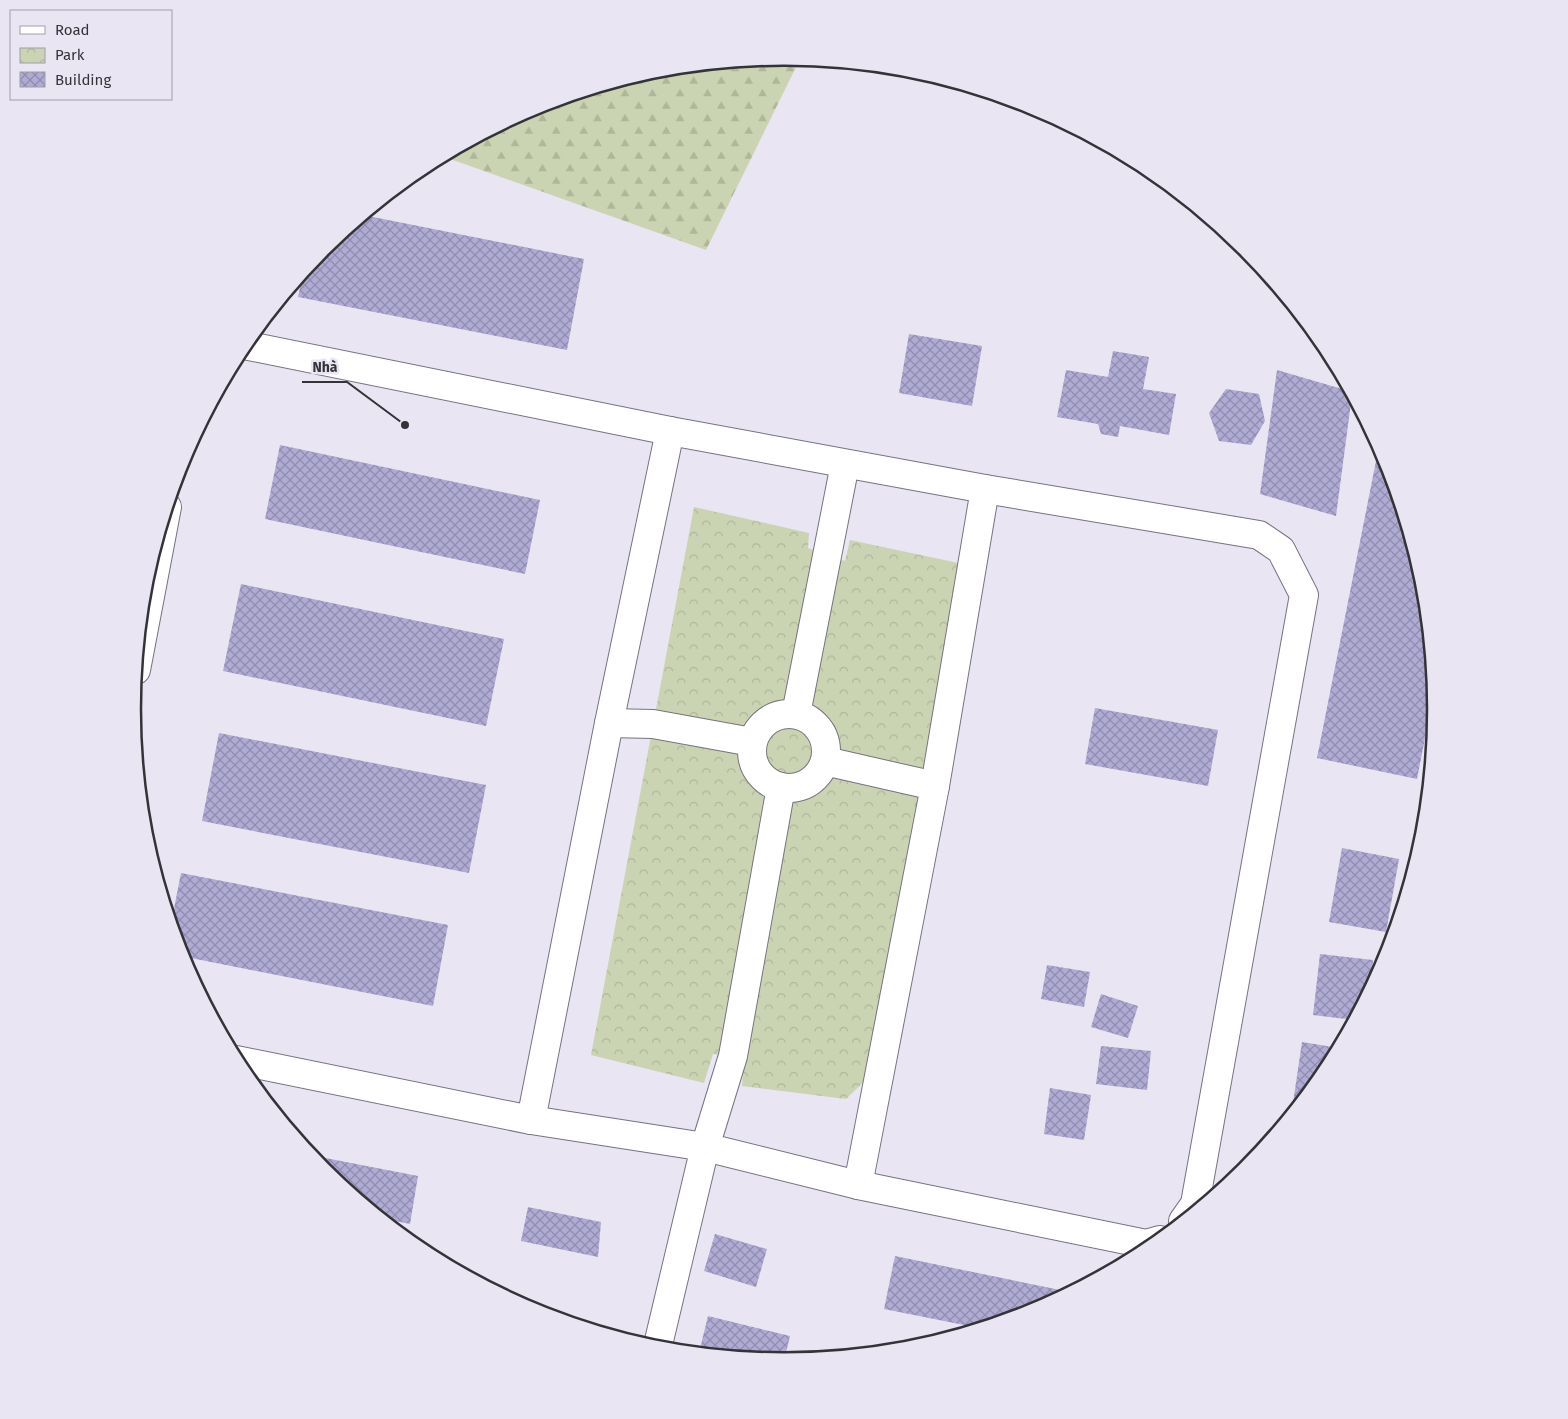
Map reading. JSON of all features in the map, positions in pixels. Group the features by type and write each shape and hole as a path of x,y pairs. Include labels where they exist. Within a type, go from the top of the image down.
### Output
{"street":[{"path":"253,347 845,464 1260,535 1281,550 1304,595 1195,1204"},
{"path":"531,1120 609,724 670,430"},
{"path":"796,714 845,464"},
{"path":"858,1184 935,786 985,489"},
{"path":"784,713 796,714 807,718 817,726 823,736 826,749 825,761 813,780 793,788 781,787 770,783 757,770 751,754 752,742 764,722 784,713"},
{"path":"609,724 653,724 752,742"},
{"path":"825,761 935,786"},
{"path":"659,1340 705,1147 733,1056 781,787"},
{"path":"246,1062 531,1120 705,1147 858,1184 1142,1243"}],"green space":[{"path":"796,67 706,250 451,159 499,133 538,115 577,100 618,88 700,72 742,68"},
{"path":"694,507 809,533 808,548 845,561 850,540 963,564 873,1073 846,1099 742,1086 744,1058 713,1054 704,1083 591,1055"}],"building":[{"path":"371,217 584,259 567,350 298,297 301,284 329,255"},
{"path":"909,334 982,346 972,406 899,393"},
{"path":"1113,351 1149,357 1143,389 1176,394 1169,435 1120,426 1118,437 1101,434 1098,424 1057,417 1066,370 1108,377"},
{"path":"1277,370 1341,389 1351,406 1336,516 1260,494"},
{"path":"1226,389 1259,394 1265,421 1251,445 1219,441 1209,413"},
{"path":"280,445 540,500 525,574 265,519"},
{"path":"1376,459 1393,503 1405,543 1415,584 1422,626 1426,667 1427,730 1417,779 1317,758"},
{"path":"241,584 504,639 486,726 223,671"},
{"path":"1095,708 1218,730 1208,786 1085,764"},
{"path":"219,733 486,785 469,873 202,821"},
{"path":"1342,848 1399,859 1386,932 1329,922"},
{"path":"181,873 448,925 433,1006 191,958 174,911"},
{"path":"1320,954 1373,960 1372,969 1347,1019 1313,1015"},
{"path":"1047,965 1090,972 1084,1007 1041,999"},
{"path":"1101,994 1138,1006 1128,1038 1091,1027"},
{"path":"1302,1042 1331,1047 1319,1067 1293,1102"},
{"path":"1101,1046 1151,1051 1147,1090 1096,1084"},
{"path":"1050,1088 1091,1095 1084,1140 1044,1134"},
{"path":"323,1157 418,1176 410,1224 392,1220"},
{"path":"528,1207 601,1222 598,1257 521,1241"},
{"path":"715,1234 767,1249 756,1287 704,1271"},
{"path":"895,1256 1060,1290 1030,1304 968,1326 884,1309"},
{"path":"708,1316 790,1336 786,1353 700,1347"}],"place":[{"name":"Nhà","path":"405,425"}]}
